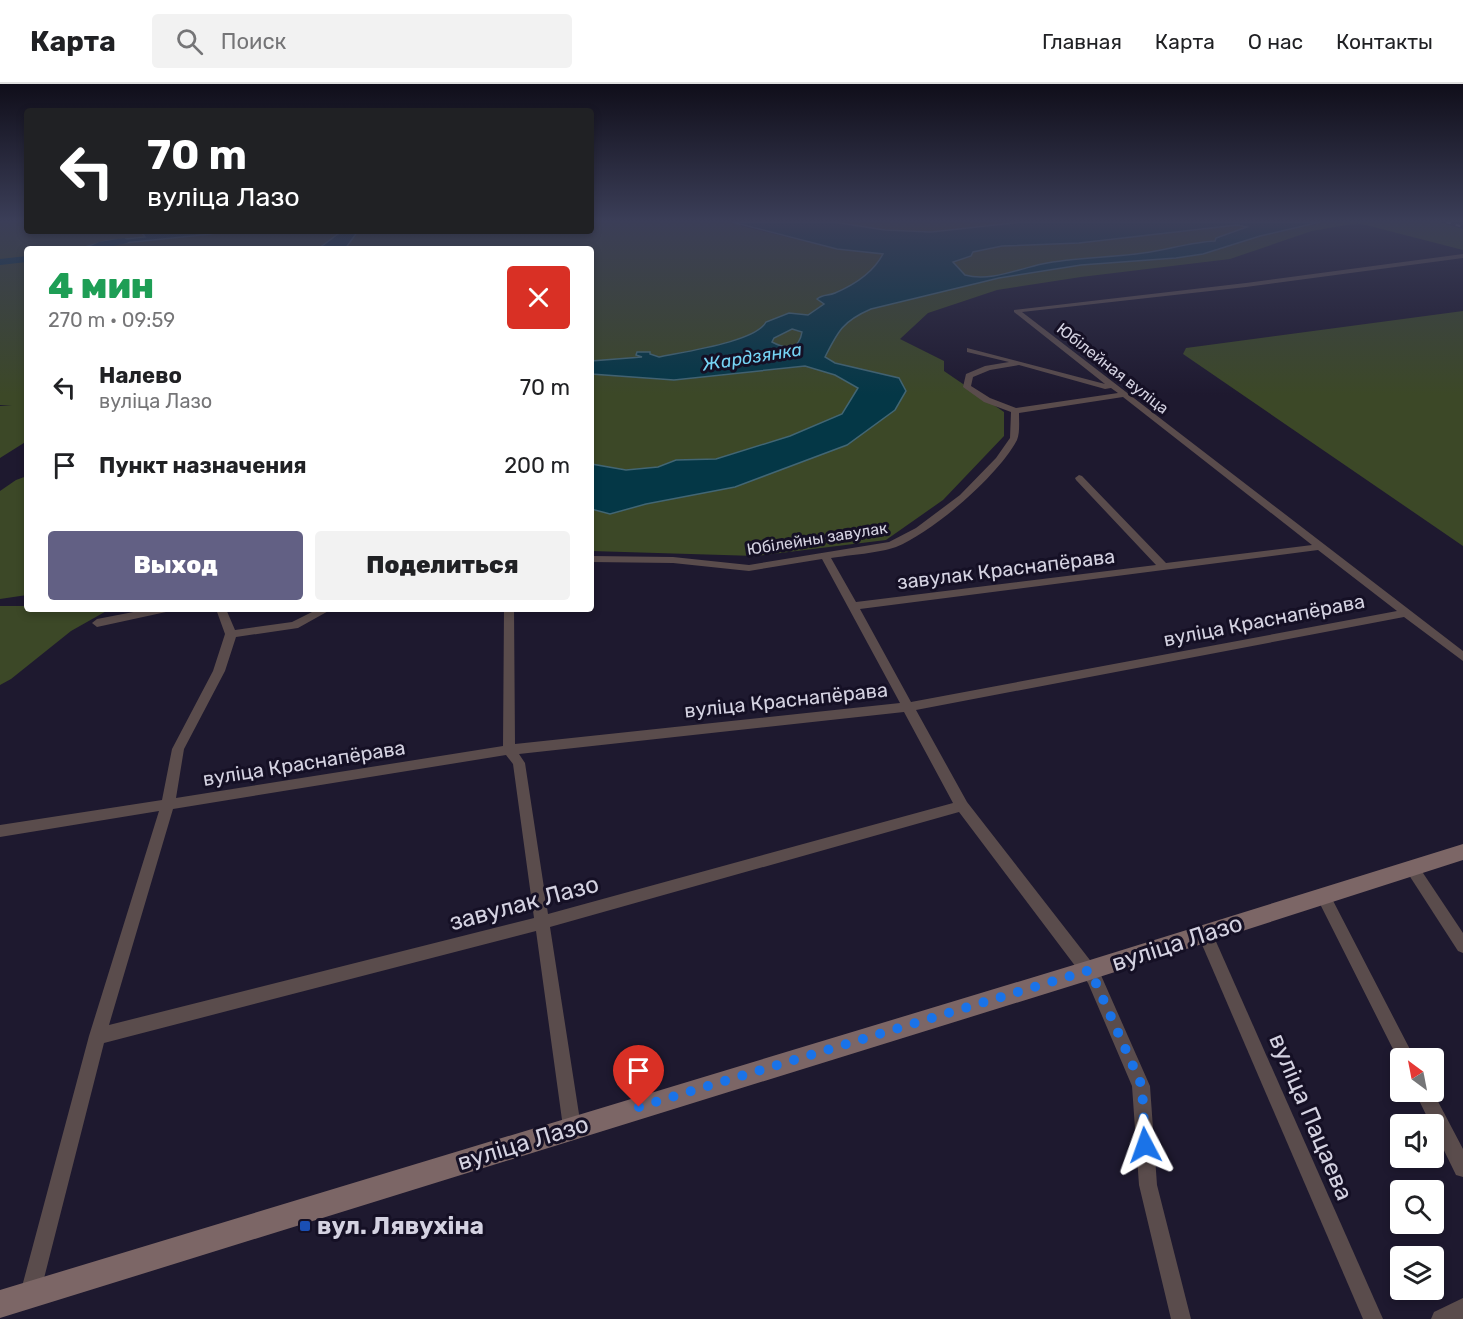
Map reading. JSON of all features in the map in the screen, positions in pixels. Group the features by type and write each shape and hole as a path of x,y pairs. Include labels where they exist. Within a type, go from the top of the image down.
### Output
{"main road":[{"name":"вуліца Лазо","path":"0,1304 1090,970 1463,852"}],"street":[{"name":"Юбілейная вуліца","path":"1285,280 1016,311 1463,657"},
{"path":"970,350 1119,392"},
{"path":"1019,363 988,368 969,375 967,387 987,400 1015,411 1119,392"},
{"name":"Юбілейны завулак","path":"594,559 672,560 749,568 892,545 919,530 963,497 999,460 1014,438 1015,411"},
{"name":"завулак Краснапёрава","path":"1079,478 1164,567"},
{"name":"завулак Краснапёрава","path":"853,606 1320,547"},
{"path":"826,557 962,806 1090,970 1142,1086 1148,1185 1181,1319"},
{"path":"97,623 151,612"},
{"path":"222,612 231,634 294,625 321,612"},
{"path":"509,612 509,750 519,763 540,923 572,1127"},
{"name":"вуліца Краснапёрава","path":"0,831 509,750 908,706 1406,613"},
{"name":"вуліца Краснапёрава","path":"97,1036 168,804 178,748 219,671 231,634"},
{"name":"завулак Лазо","path":"97,1036 540,923 962,806"},
{"path":"1412,868 1463,946"},
{"path":"1323,896 1401,1048"},
{"name":"вуліца Пацаева","path":"1205,933 1373,1319"},
{"path":"29,1295 97,1036"},
{"path":"1429,1102 1463,1167"},
{"path":"1441,1319 1463,1308"}],"green space":[{"path":"0,280 24,280 24,443 0,458 0,406 12,405 0,405"},
{"path":"594,280 1064,280 997,290 928,313 900,339 944,361 944,371 1004,412 1004,436 943,500 886,540 756,556 594,551"},
{"path":"1463,311 1463,546 1183,354 1186,348"},
{"path":"24,477 24,595 0,599 0,491"},
{"path":"0,606 24,606 24,612 105,612 71,631 11,679 0,685"}],"water":[{"name":"Жардзянка","path":"859,280 992,280 871,309 842,328 825,357 835,363 899,378 906,391 895,410 847,445 735,487 646,504 610,514 594,510 594,465 626,470 658,467 676,460 716,459 790,436 842,414 858,388 835,375 805,366 674,380 594,374 594,361 642,357 636,355 637,352 650,352 659,357 734,341 759,329 766,322 789,313 808,315 824,304 817,299 821,296 835,293","holes":["792,329 802,332 798,342 792,347 772,342 774,338"]}],"place":[{"name":"вул. Лявухіна","path":"305,1226"}],"route":[{"path":"639,1107 1090,970 1142,1086 1145,1145"}]}
